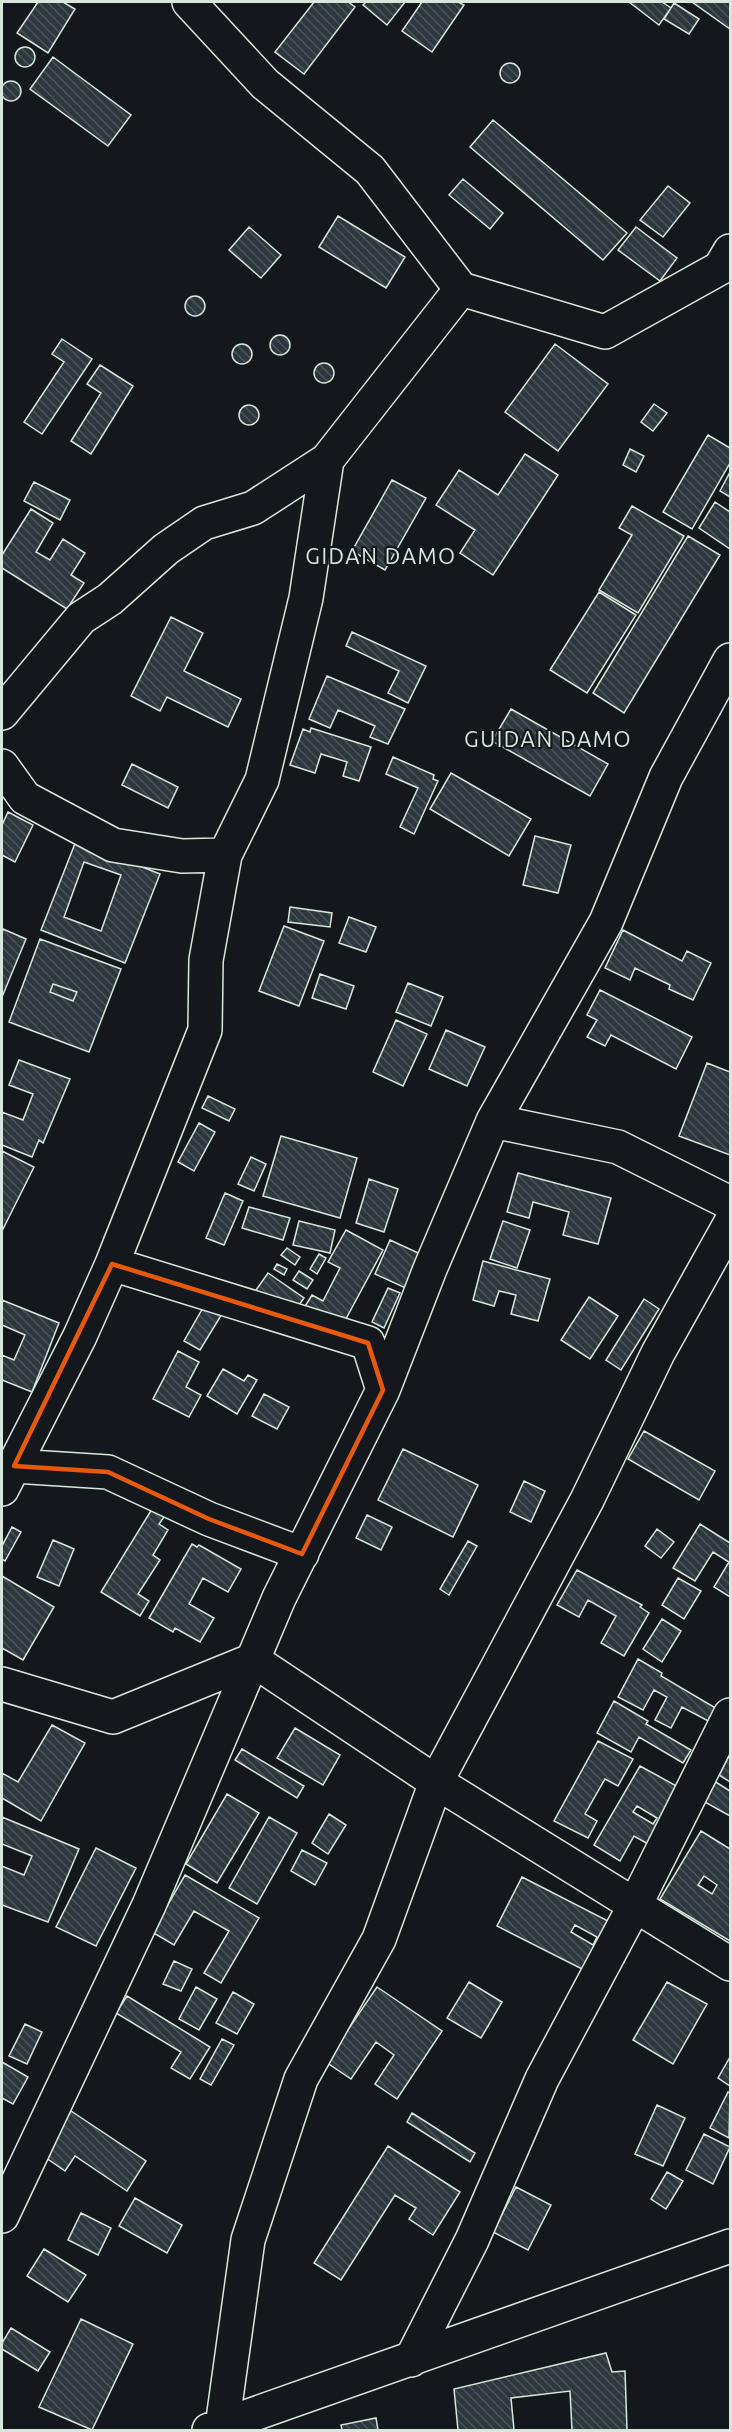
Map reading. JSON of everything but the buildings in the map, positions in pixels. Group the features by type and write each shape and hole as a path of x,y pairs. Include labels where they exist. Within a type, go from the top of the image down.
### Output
{"street":[{"path":"189,2 265,84 370,170 461,289 605,332 720,268 730,251"},
{"path":"2,713 81,618 110,599 166,549 204,524 254,508 327,460 461,289"},
{"path":"302,1554 209,1519 108,1472 8,1477 80,1336 112,1264 205,1030 207,960 225,855 262,780 306,598 327,460"},
{"path":"2,2216 149,1905 279,1598 383,1390 430,1269 493,1121 606,922 666,777 730,660"},
{"path":"2,766 25,798 113,845 182,856 225,855"},
{"path":"493,1121 618,1147 730,1203"},
{"path":"730,1224 658,1353 587,1500 436,1782 379,1939 301,2079 248,2240 215,2429 730,2246"},
{"path":"112,1264 368,1343 383,1390"},
{"path":"253,1660 436,1782 730,1964"},
{"path":"2,1684 113,1717 253,1660"},
{"path":"411,2360 472,2240 542,2079 635,1905 730,1715"}],"highlighted area":[{"path":"112,1264 368,1343 383,1390 302,1554 209,1519 108,1472 14,1466"}],"district":[{"name":"GIDAN DAMO","path":"381,556"},
{"name":"GUIDAN DAMO","path":"548,739"}]}
